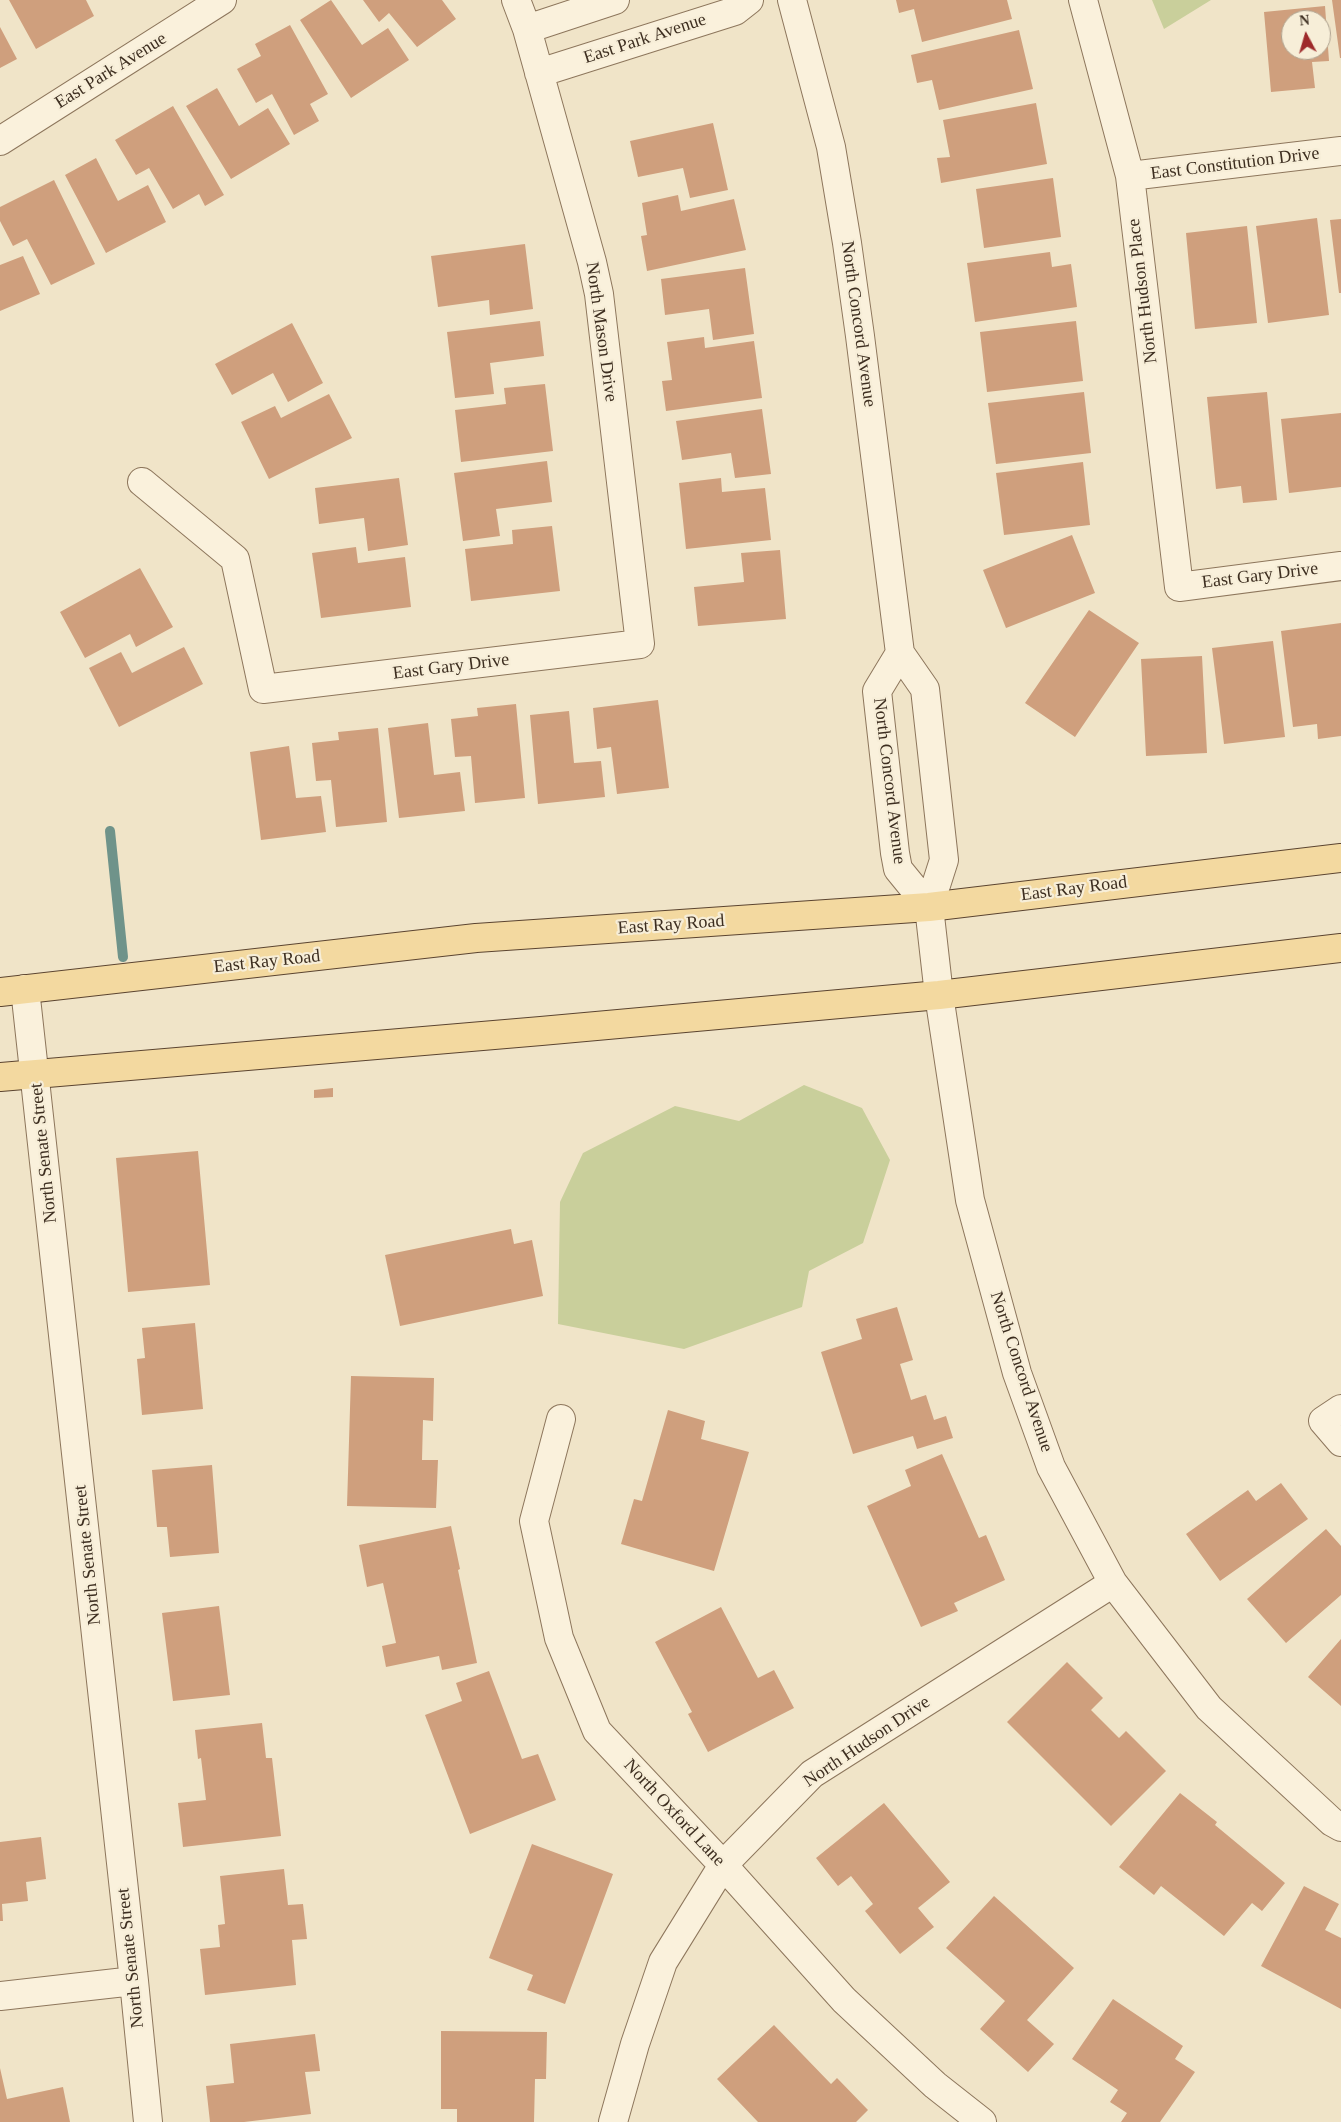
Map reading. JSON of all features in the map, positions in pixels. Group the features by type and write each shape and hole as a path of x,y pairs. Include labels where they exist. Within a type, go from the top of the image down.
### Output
{"main road":[{"name":"East Ray Road","path":"13,990 476,938 929,907 1341,858"},
{"path":"0,1077 35,1072 541,1031 939,995 1341,948"}],"street":[{"name":"East Park Avenue","path":"0,141 222,0"},
{"name":"North Mason Drive","path":"516,0 539,74 592,262 599,294 640,644"},
{"path":"526,29 615,0"},
{"name":"East Park Avenue","path":"539,74 735,11 748,0"},
{"name":"North Concord Avenue","path":"792,0 830,147 847,243 900,653 925,689 944,860 929,907 939,995 970,1200 1017,1373 1051,1467 1113,1582 1208,1708 1332,1822 1341,1827"},
{"name":"North Hudson Place","path":"1083,0 1130,176 1179,587"},
{"name":"East Constitution Drive","path":"1130,176 1341,151"},
{"name":"East Gary Drive","path":"142,482 235,559 263,689 640,644"},
{"name":"East Gary Drive","path":"1179,587 1341,566"},
{"name":"North Concord Avenue","path":"900,653 877,691 891,815 898,869 929,907"},
{"name":"North Senate Street","path":"13,990 35,1072 148,2122"},
{"path":"1332,1415 1341,1442"},
{"name":"North Oxford Lane","path":"561,1420 534,1520 559,1638 598,1731 723,1865 844,2000 935,2085 982,2122"},
{"name":"North Hudson Drive","path":"613,2122 635,2044 663,1962 723,1865 812,1774 1113,1582"},
{"path":"0,1996 134,1981"}],"green space":[{"path":"1152,0 1211,0 1164,29"},
{"path":"804,1085 862,1108 890,1160 863,1243 809,1271 802,1307 684,1349 558,1324 560,1202 583,1153 675,1106 739,1121"}],"building":[{"path":"9,0 86,0 94,16 36,49"},
{"path":"331,0 362,45 388,28 409,60 351,98 300,20"},
{"path":"363,0 442,0 456,19 417,47 389,13 379,22"},
{"path":"896,0 1007,0 1012,19 922,42 914,9 899,13"},
{"path":"1332,0 1341,0 1341,58 1340,58"},
{"path":"1325,6 1325,10 1284,10"},
{"path":"1281,10 1281,60 1329,61 1312,62 1315,88 1271,92 1264,12"},
{"path":"290,25 328,94 310,104 319,121 294,135 272,94 256,103 237,69 261,56 255,44"},
{"path":"0,27 17,59 0,68"},
{"path":"1019,30 1033,89 939,110 932,80 917,83 911,55"},
{"path":"217,88 239,126 268,108 290,144 231,179 186,106"},
{"path":"1036,103 1047,164 941,183 937,158 950,157 943,120"},
{"path":"173,106 224,195 205,206 199,194 173,209 149,168 136,175 115,140"},
{"path":"713,123 728,190 690,198 683,168 638,177 630,141"},
{"path":"96,158 118,201 148,185 166,222 106,253 65,175"},
{"path":"1053,178 1061,237 984,248 976,189"},
{"path":"54,180 95,264 51,285 27,239 13,246 0,221 0,207"},
{"path":"678,195 681,211 734,199 746,250 647,271 641,236 647,235 642,203"},
{"path":"1317,218 1329,315 1268,323 1256,226"},
{"path":"1341,219 1341,293 1339,293 1330,220"},
{"path":"1247,226 1257,323 1195,329 1186,233"},
{"path":"525,244 533,309 490,315 489,300 438,307 431,256"},
{"path":"1050,252 1052,267 1071,264 1077,307 975,322 967,263"},
{"path":"23,256 40,294 0,311 0,265"},
{"path":"745,268 754,334 713,340 709,309 665,315 661,279"},
{"path":"540,321 544,356 490,363 494,394 455,398 447,332"},
{"path":"1076,321 1083,381 987,392 980,332"},
{"path":"292,323 323,383 288,402 273,373 232,395 215,364"},
{"path":"704,337 705,348 754,341 762,398 666,411 662,381 672,380 667,342"},
{"path":"545,384 553,451 461,462 455,410 506,404 504,388"},
{"path":"1084,392 1091,453 996,464 988,403"},
{"path":"1267,392 1277,500 1243,503 1241,486 1216,489 1207,397"},
{"path":"329,394 352,438 269,479 241,422 275,406 281,418"},
{"path":"762,409 771,474 735,478 731,453 682,460 676,421"},
{"path":"1341,413 1341,487 1289,493 1281,419"},
{"path":"547,461 552,502 496,509 500,536 463,541 454,473"},
{"path":"1083,462 1090,525 1004,535 996,473"},
{"path":"399,478 408,545 368,551 364,518 319,524 315,488"},
{"path":"721,478 722,492 765,488 771,540 686,549 679,483"},
{"path":"552,526 560,591 471,601 465,549 513,544 512,530"},
{"path":"1072,535 1095,593 1006,628 983,570"},
{"path":"356,547 358,563 405,557 411,607 321,618 312,553"},
{"path":"780,550 786,619 698,626 694,587 744,582 741,553"},
{"path":"140,568 173,627 136,647 130,634 85,658 60,612"},
{"path":"1089,610 1139,643 1075,737 1025,703"},
{"path":"1341,623 1341,736 1318,739 1317,724 1293,727 1281,631"},
{"path":"1273,641 1285,737 1224,744 1212,648"},
{"path":"184,647 203,684 119,727 89,668 121,652 132,673"},
{"path":"1202,656 1207,753 1146,756 1141,659"},
{"path":"658,700 669,788 617,794 611,747 597,749 593,708"},
{"path":"516,704 525,798 475,803 471,756 455,757 451,719 478,716 477,708"},
{"path":"569,711 574,763 601,761 605,797 538,804 530,715"},
{"path":"428,723 434,775 460,772 465,811 399,818 388,728"},
{"path":"378,728 387,822 336,827 331,780 316,781 312,743 339,740 338,732"},
{"path":"289,746 296,798 321,796 326,832 261,840 250,752"},
{"path":"333,1088 333,1097 314,1098 314,1090"},
{"path":"198,1151 210,1285 128,1292 116,1158"},
{"path":"511,1229 514,1244 532,1240 543,1296 400,1326 385,1255"},
{"path":"897,1307 913,1360 900,1364 911,1400 926,1395 934,1420 946,1416 953,1438 917,1449 913,1436 853,1454 821,1352 862,1339 856,1319"},
{"path":"195,1323 203,1409 142,1415 137,1359 145,1358 142,1328"},
{"path":"351,1376 434,1378 433,1421 423,1420 422,1460 438,1460 436,1508 347,1506"},
{"path":"668,1410 705,1421 701,1439 749,1452 714,1571 621,1544 634,1499 642,1501"},
{"path":"942,1454 979,1538 986,1535 1005,1580 954,1603 958,1611 921,1627 867,1506 911,1486 905,1470"},
{"path":"212,1465 219,1553 170,1557 167,1527 157,1527 152,1470"},
{"path":"1281,1483 1308,1519 1220,1581 1186,1534 1248,1490 1256,1501"},
{"path":"451,1526 477,1663 442,1670 439,1656 386,1667 382,1646 396,1643 383,1583 367,1587 359,1545"},
{"path":"1326,1529 1341,1546 1341,1595 1286,1643 1247,1599"},
{"path":"219,1606 230,1695 173,1701 162,1613"},
{"path":"721,1607 758,1678 774,1670 794,1708 708,1752 688,1714 692,1712 655,1642"},
{"path":"1341,1639 1341,1706 1308,1677"},
{"path":"1067,1662 1103,1698 1091,1710 1119,1738 1126,1731 1166,1771 1111,1826 1007,1722"},
{"path":"489,1671 522,1759 538,1754 556,1800 470,1834 425,1715 462,1701 456,1683"},
{"path":"262,1723 266,1758 272,1758 281,1836 183,1847 178,1803 206,1800 201,1758 198,1759 195,1730"},
{"path":"1180,1793 1217,1822 1215,1825 1285,1883 1262,1911 1252,1903 1224,1936 1161,1886 1154,1895 1119,1867"},
{"path":"884,1803 950,1882 918,1908 934,1927 900,1954 865,1911 873,1904 851,1876 838,1886 816,1858"},
{"path":"41,1837 46,1879 26,1882 28,1901 2,1904 3,1921 0,1921 0,1842"},
{"path":"532,1844 613,1874 565,2004 527,1990 533,1975 489,1958"},
{"path":"284,1869 288,1905 303,1904 307,1939 292,1940 296,1985 205,1995 200,1949 220,1947 218,1925 225,1924 220,1876"},
{"path":"1304,1886 1339,1904 1325,1930 1341,1938 1341,2009 1261,1966"},
{"path":"994,1896 1074,1968 1027,2020 1054,2044 1028,2072 980,2029 1005,2001 946,1948"},
{"path":"1113,1999 1183,2046 1175,2059 1195,2072 1160,2122 1121,2122 1127,2113 1110,2102 1118,2090 1072,2059"},
{"path":"774,2025 831,2084 837,2078 868,2110 856,2122 758,2122 717,2079"},
{"path":"441,2031 547,2032 546,2079 535,2079 534,2122 457,2122 457,2109 441,2109"},
{"path":"315,2034 320,2071 305,2072 311,2114 244,2122 210,2122 206,2086 234,2083 230,2044"},
{"path":"0,2068 7,2099 63,2087 70,2122 0,2122"}],"waterway":[{"path":"110,831 123,957"}]}
